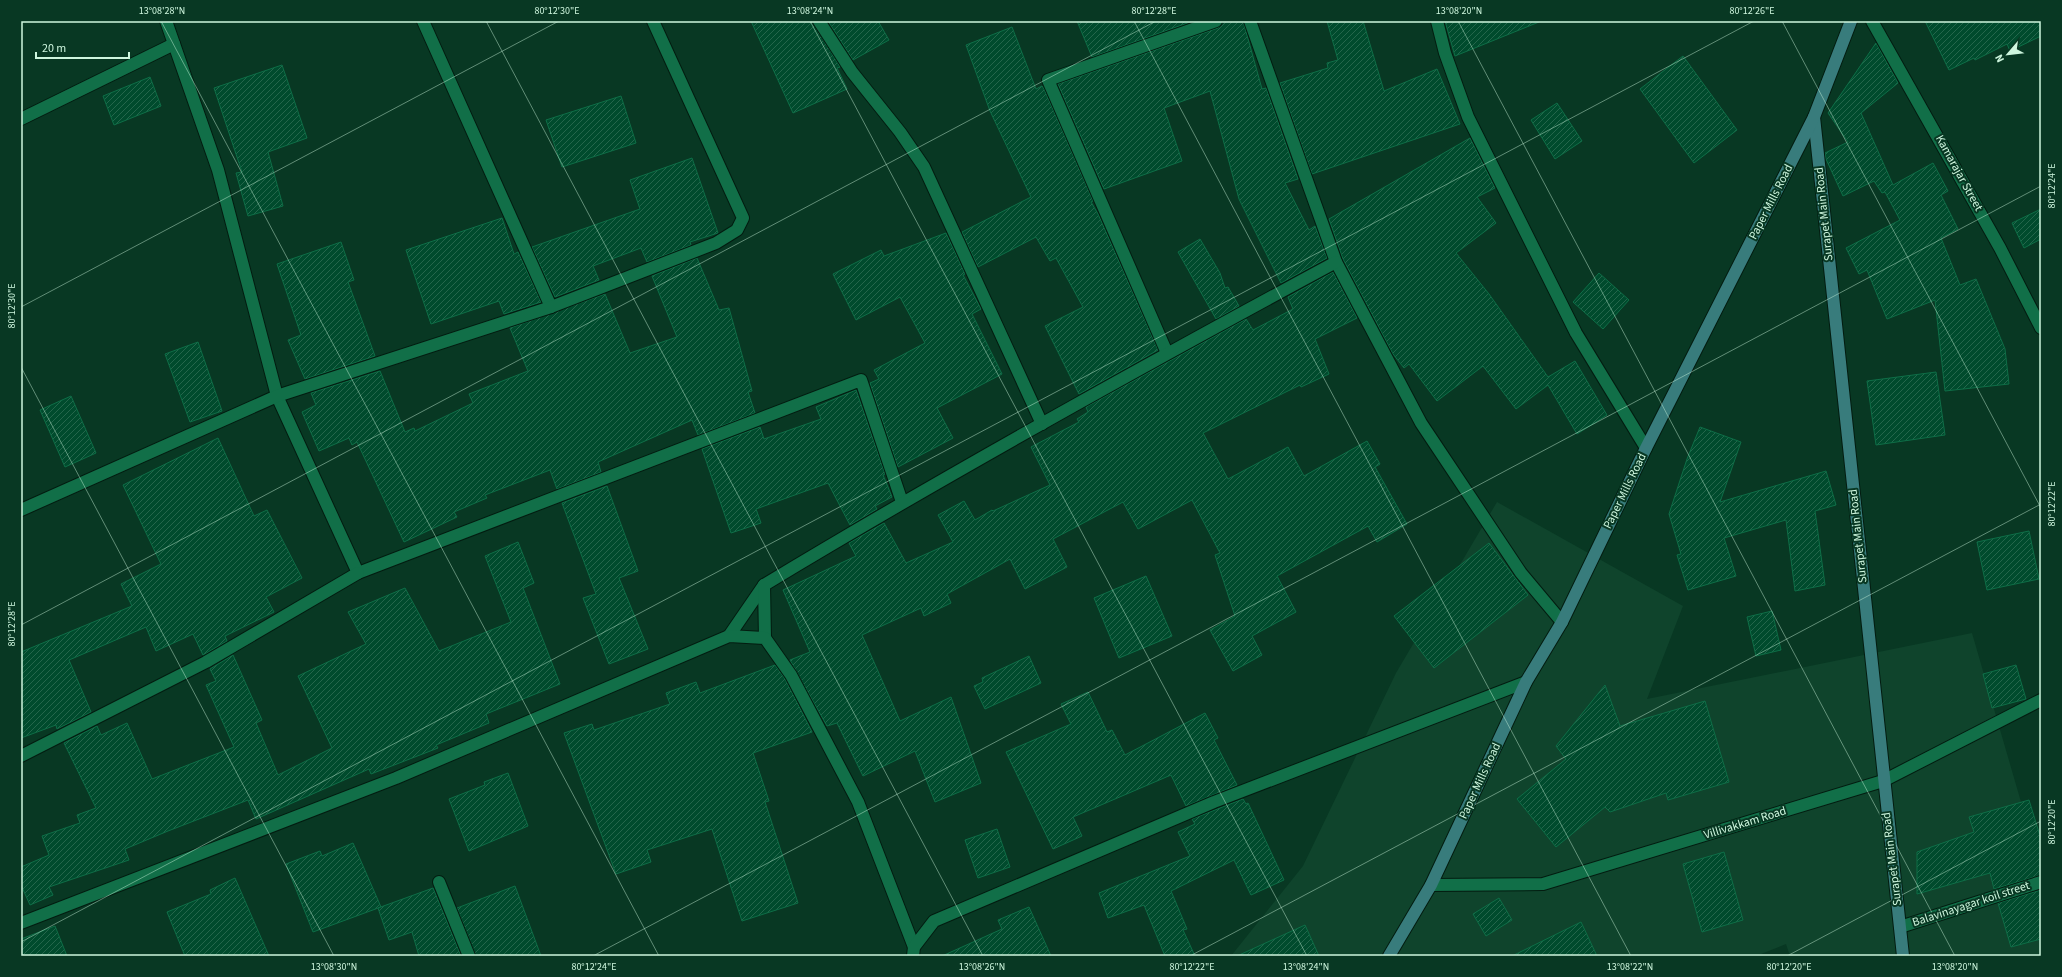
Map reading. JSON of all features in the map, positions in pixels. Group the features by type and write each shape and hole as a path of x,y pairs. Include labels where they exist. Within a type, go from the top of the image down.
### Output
{"main road":[{"name":"Paper Mills Road","path":"1389,956 1431,884 1526,682 1562,622 1646,448 1814,117 1851,21"},
{"name":"Surapet Main Road","path":"1814,117 1883,781 1903,956"}],"street":[{"path":"166,21 218,170 277,396 358,573"},
{"path":"423,21 551,307"},
{"path":"21,510 277,396 551,307 716,243 736,230 743,218 653,21"},
{"path":"819,21 852,72 900,132 924,167 1042,424"},
{"path":"1167,353 1048,80 1216,21"},
{"path":"1250,21 1336,262 1421,423 1521,573 1562,622"},
{"path":"1437,21 1445,53 1472,124 1576,333 1646,448"},
{"name":"Kamarajar Street","path":"1872,21 1996,241 2041,328"},
{"path":"21,119 174,44"},
{"path":"729,636 764,585 902,502 1167,353 1336,262"},
{"path":"21,756 206,662 358,573 861,380 902,502"},
{"path":"764,585 765,638 791,675 858,802 914,951"},
{"path":"21,923 396,778 729,636 765,638"},
{"path":"914,951 934,921 1214,802 1526,682"},
{"name":"Villivakkam Road","path":"1431,884 1542,884 1883,781 2041,700"},
{"path":"439,882 469,956"},
{"name":"Balavinayagar koil street","path":"1900,927 2041,882"}],"shaded area":[{"path":"1497,502 1683,606 1647,699 1972,633 2041,871 2041,956 1790,956 1786,944 1756,956 1231,956 1303,866 1396,673"}],"building":[{"path":"751,21 812,21 840,67 837,68 847,89 793,113"},
{"path":"828,21 878,21 889,40 853,60"},
{"path":"1077,21 1193,21 1092,57"},
{"path":"1223,21 1243,21 1262,89 1266,88 1298,179 1285,183 1309,230 1315,226 1327,258 1281,283 1239,199 1210,91 1164,108 1182,161 1104,189 1058,84 1218,28"},
{"path":"1327,21 1363,21 1384,91 1437,69 1460,124 1312,174 1280,83 1328,68 1327,63 1338,60"},
{"path":"1445,21 1539,21 1539,22 1455,56"},
{"path":"1925,21 2041,21 2041,36 2010,51 2007,44 1975,60 1974,58 1949,70"},
{"path":"1012,27 1036,89 1042,86 1044,89 1093,201 1091,202 1098,214 1158,350 1079,394 1045,326 1083,307 1056,258 1050,261 1036,237 978,267 962,232 1031,197 990,111 966,45"},
{"path":"1876,43 1898,83 1861,113 1893,185 1933,163 1948,191 1941,195 1958,229 1941,238 1960,285 1976,279 2005,349 2009,384 1945,391 1935,300 1887,319 1867,270 1859,274 1846,248 1900,220 1885,192 1882,193 1874,181 1843,196 1826,159 1825,153 1848,142 1828,113"},
{"path":"1683,56 1737,130 1694,163 1640,89"},
{"path":"282,65 307,138 268,152 283,206 248,216 236,173 242,172 214,88"},
{"path":"150,77 161,106 114,125 103,96"},
{"path":"621,96 636,143 562,167 546,120"},
{"path":"1557,103 1582,141 1555,159 1531,120"},
{"path":"1470,138 1495,188 1477,197 1496,223 1456,253 1489,294 1548,377 1575,361 1607,415 1577,434 1548,385 1516,409 1483,366 1437,401 1409,364 1404,368 1393,354 1343,259 1329,219"},
{"path":"692,158 718,233 690,242 691,245 647,262 641,248 593,266 599,280 555,297 532,247 640,209 630,180"},
{"path":"2041,209 2041,239 2024,248 2012,223"},
{"path":"502,218 514,254 518,252 541,302 504,314 499,301 431,324 406,250"},
{"path":"946,233 965,274 963,275 981,309 972,314 1002,374 937,408 953,438 898,467 870,383 879,379 874,370 925,343 900,297 856,320 833,274 881,250 884,256"},
{"path":"1200,239 1220,273 1225,288 1228,287 1239,306 1216,319 1178,252"},
{"path":"341,242 354,280 348,282 375,356 305,379 288,340 301,335 277,264"},
{"path":"697,258 719,310 729,308 752,391 748,392 755,413 698,435 692,420 598,462 601,472 557,489 550,470 485,495 487,498 454,512 457,517 404,542 357,442 352,445 349,438 319,451 302,412 316,405 311,393 380,371 405,432 414,428 415,431 473,403 469,394 528,371 510,328 605,294 630,353 677,337 652,276"},
{"path":"1333,272 1357,318 1315,339 1329,374 1301,387 1300,385 1203,433 1228,479 1288,447 1304,476 1367,441 1380,464 1375,467 1407,524 1377,542 1368,526 1277,576 1296,612 1252,636 1262,655 1233,671 1210,630 1235,616 1215,555 1220,553 1192,500 1138,529 1123,502 1053,539 1067,567 1025,589 1010,559 947,594 951,603 924,616 921,608 862,635 900,721 951,697 981,783 935,802 915,751 863,776 837,723 827,726 790,660 810,652 783,590 856,556 849,543 884,523 906,563 953,542 938,515 964,501 975,520 992,510 993,511 1050,485 1031,447 1079,422 1077,419 1088,412 1086,407 1246,319 1253,330 1293,309 1288,297"},
{"path":"1599,273 1629,300 1603,329 1573,302"},
{"path":"198,342 222,411 190,422 165,354"},
{"path":"1936,372 1945,435 1876,445 1867,381"},
{"path":"856,390 885,474 883,475 892,497 875,506 877,509 850,525 828,483 756,509 761,523 731,533 702,449 760,427 764,439 821,419 816,407"},
{"path":"71,396 96,453 65,467 40,410"},
{"path":"1700,427 1741,442 1720,502 1826,471 1836,505 1815,511 1825,585 1795,591 1786,520 1724,538 1736,576 1688,590 1677,555 1681,554 1669,514 1687,459"},
{"path":"218,438 254,516 267,510 302,578 266,597 274,612 225,636 227,641 203,655 193,634 156,651 146,627 69,660 91,712 57,729 56,725 21,738 21,652 132,606 121,584 161,564 123,485"},
{"path":"607,486 638,571 619,578 648,649 609,664 583,598 596,594 562,503"},
{"path":"2029,531 2039,579 1987,590 1977,542"},
{"path":"518,542 534,583 523,588 560,684 486,714 489,723 436,745 438,748 371,774 369,769 256,819 248,800 168,831 125,849 129,860 49,887 53,895 30,905 21,885 21,867 49,855 42,836 80,823 77,815 96,808 64,743 97,726 101,735 127,723 152,779 234,747 206,685 216,681 210,669 233,655 262,720 256,723 278,775 332,748 298,676 366,644 348,612 405,588 439,651 511,622 485,556"},
{"path":"1489,543 1528,595 1434,668 1394,616"},
{"path":"1146,576 1172,636 1119,658 1094,598"},
{"path":"1772,611 1781,650 1756,656 1747,617"},
{"path":"1029,656 1041,683 985,709 974,686 983,682 982,678"},
{"path":"775,665 785,679 812,732 753,753 769,801 765,802 798,903 742,921 712,829 647,850 651,862 616,874 564,733 592,724 594,730 670,704 666,693 696,682 700,693"},
{"path":"2016,665 2026,699 1992,708 1983,674"},
{"path":"1605,685 1620,726 1705,701 1729,782 1668,800 1666,793 1610,812 1605,807 1556,847 1517,799 1566,759 1556,746"},
{"path":"1088,692 1107,732 1112,730 1125,755 1205,713 1218,738 1214,740 1237,785 1186,806 1171,775 1073,817 1082,836 1053,849 1006,752 1071,724 1061,704"},
{"path":"508,773 528,826 469,851 449,799 485,785 484,782"},
{"path":"1243,799 1246,804 1248,803 1284,880 1251,895 1234,860 1171,891 1187,929 1183,930 1195,956 1165,956 1144,905 1108,918 1099,893 1190,856 1178,832 1195,824 1192,819"},
{"path":"2029,800 2041,839 2041,875 1994,889 1990,873 1917,894 1917,852 1974,832 1969,817"},
{"path":"997,829 1010,867 978,878 965,840"},
{"path":"353,843 381,907 313,932 286,864 320,851 322,856"},
{"path":"1724,852 1743,920 1702,932 1683,864"},
{"path":"235,878 269,956 185,956 167,912 211,894 210,890"},
{"path":"515,886 541,956 476,956 457,908"},
{"path":"433,888 461,956 419,956 412,932 389,940 378,908"},
{"path":"2041,890 2041,939 2011,947 1998,903"},
{"path":"1499,898 1512,920 1486,936 1473,914"},
{"path":"1029,907 1051,956 942,956 1002,929 998,920"},
{"path":"1581,922 1597,956 1512,956"},
{"path":"1305,925 1319,956 1237,956"},
{"path":"55,926 67,956 21,956 21,939"}]}
